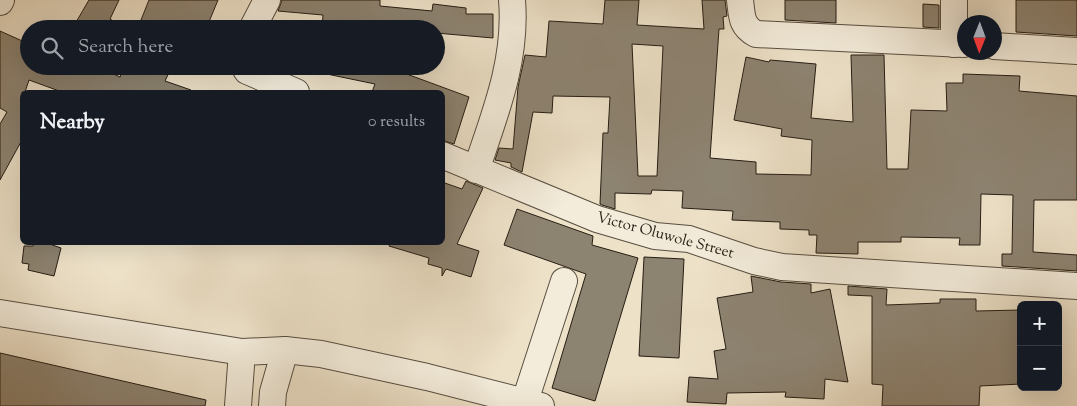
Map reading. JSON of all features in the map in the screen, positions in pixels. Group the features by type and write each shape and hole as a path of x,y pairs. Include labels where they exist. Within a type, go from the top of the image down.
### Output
{"street":[{"path":"257,20 267,0"},
{"path":"476,170 504,89 514,26 512,0"},
{"path":"740,0 742,22 747,29 756,34 957,44"},
{"path":"954,0 957,22"},
{"path":"1002,46 1077,51"},
{"path":"256,75 291,90"},
{"name":"Victor Oluwole Street","path":"445,156 597,219 655,236 689,239 782,267 1077,286"},
{"path":"0,312 242,352 285,350 321,354 427,376 533,404 564,282"},
{"path":"272,406 273,392 285,350"},
{"path":"238,406 242,352"}],"building":[{"path":"89,0 119,0 110,19 112,20 77,20"},
{"path":"149,0 218,0 210,20 141,20"},
{"path":"282,0 380,0 380,6 432,11 433,4 466,8 466,14 493,14 493,38 445,34 445,20 323,20 323,15 278,11"},
{"path":"605,0 639,0 637,25 704,29 702,0 725,0 727,16 723,17 724,29 719,29 710,158 756,162 756,174 811,175 812,140 781,136 782,129 734,120 746,57 769,62 770,60 816,64 811,118 853,122 851,55 884,55 887,169 908,169 911,110 947,111 946,83 963,83 963,74 1020,76 1019,91 1077,96 1077,200 1034,200 1033,252 1077,255 1077,271 1002,266 1002,254 1012,254 1013,195 981,194 980,245 959,245 960,238 901,237 901,242 858,242 858,254 816,253 817,235 809,235 809,230 780,229 780,222 732,220 733,211 682,208 683,191 652,190 651,194 615,193 615,209 602,205 600,204 603,133 608,133 610,97 553,96 552,113 533,112 522,172 511,167 511,163 495,160 499,148 513,149 518,87 525,55 546,57 549,21 603,24","holes":["632,44 663,46 657,176 638,176"]},
{"path":"785,0 836,0 836,23 785,20"},
{"path":"1016,0 1077,0 1077,36 1016,32"},
{"path":"923,4 939,5 939,28 923,27"},
{"path":"0,31 20,40 20,75 116,75 120,77 121,75 168,75 165,81 191,90 56,90 29,80 26,90 20,90 20,144 0,180 0,124 7,112 0,108"},
{"path":"332,75 409,75 469,97 454,144 445,141 445,90 373,90 375,84"},
{"path":"466,181 483,188 457,244 479,251 471,277 446,269 442,276 442,268 428,264 429,258 389,246 445,245 445,183 462,189"},
{"path":"517,209 593,236 592,245 638,258 595,401 552,388 586,274 504,245"},
{"path":"52,245 61,248 54,276 28,270 29,264 22,263 24,246"},
{"path":"644,257 684,259 679,358 639,356"},
{"path":"751,276 781,282 811,284 811,293 830,289 848,382 825,379 824,399 785,397 786,392 727,393 726,404 687,402 689,377 718,379 714,351 726,349 717,298 753,292"},
{"path":"848,286 887,289 886,305 940,303 940,299 976,299 976,311 1017,310 1017,384 980,386 979,406 882,406 883,385 872,384 872,296 848,295"},
{"path":"0,353 206,400 205,406 0,406"}]}
